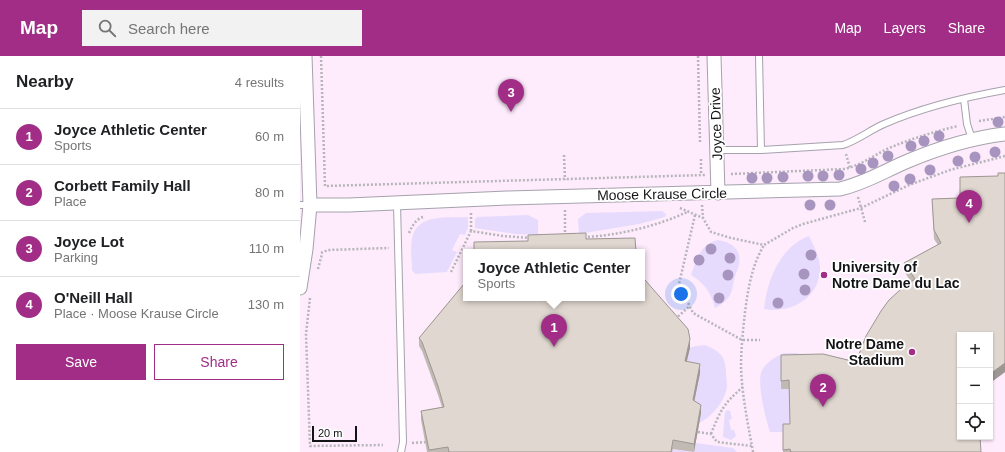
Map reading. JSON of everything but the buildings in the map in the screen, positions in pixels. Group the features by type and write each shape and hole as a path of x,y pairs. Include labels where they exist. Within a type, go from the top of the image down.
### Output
{"street":[{"path":"305,56 305,290"},
{"name":"Joyce Drive","path":"714,56 718,193"},
{"name":"Moose Krause Circle","path":"305,205 397,204 507,198 840,189 863,183 922,155 972,140 1005,134"}],"lane":[{"path":"759,56 761,150"},
{"path":"717,150 761,150 843,145 884,124 940,105 1005,90"},
{"path":"964,99 972,140"},
{"path":"397,204 403,442 401,452"}],"path":[{"path":"321,56 325,186 707,175"},
{"path":"698,56 700,142"},
{"path":"979,122 1005,117"},
{"path":"729,174 839,170 850,168 886,150 920,136 958,126"},
{"path":"846,153 851,173"},
{"path":"564,154 564,183"},
{"path":"753,452 741,367 742,340 747,296 753,271 764,245 793,228 861,208 909,186 950,170 1005,156"},
{"path":"701,159 701,176"},
{"path":"857,195 865,222"},
{"path":"702,202 704,218 711,232 764,245"},
{"path":"565,209 566,242"},
{"path":"581,237 633,230 669,221 688,212 704,218"},
{"path":"694,215 679,284 693,313 742,340 760,340"},
{"path":"450,272 471,231 503,236 537,238"},
{"path":"561,238 570,237"},
{"path":"318,270 322,254"},
{"path":"305,290 310,446 383,445"},
{"path":"673,321 690,306"},
{"path":"711,434 717,416 727,401 743,386"},
{"path":"698,432 711,434 717,442 752,446"},
{"path":"408,444 426,442"}],"shaded area":[{"name":"University of Notre Dame du Lac","path":"300,56 1005,56 1005,452 300,452"},
{"path":"662,211 666,214 665,217 639,224 579,234 578,219 586,213"},
{"path":"528,215 538,220 538,235 515,234 475,228 475,219 477,217"},
{"path":"467,217 468,227 465,235 460,234 452,250 457,252 447,272 415,274 412,270 411,243 415,231 420,225 426,221 434,219"},
{"path":"809,236 820,266 816,287 810,295 794,306 785,309 764,309 768,287 783,256 799,241"},
{"path":"718,240 727,242 737,250 739,254 739,267 730,295 725,301 715,308 706,288 700,281 691,275 697,258 703,249 712,242"},
{"path":"705,345 713,349 723,358 726,367 727,386 724,397 718,408 709,417 699,423 700,413 681,389 689,348"},
{"path":"784,353 797,353 821,362 782,389 789,389 790,432 770,432 762,401 760,376 766,365 774,358"},
{"path":"727,410 730,411 732,419 729,420 731,430 734,430 736,436 731,440 723,437 725,412"},
{"path":"696,443 733,448 737,452 693,452"},
{"path":"673,449 693,452 672,452"}],"place":[{"name":"Joyce Lot","path":"511,112"},
{"name":"O'Neill Hall","path":"969,223"},
{"name":"University of Notre Dame du Lac","path":"824,275"},
{"name":"Joyce Athletic Center","path":"554,347"},
{"name":"Notre Dame Stadium","path":"912,352"},
{"name":"Corbett Family Hall","path":"823,407"}]}
